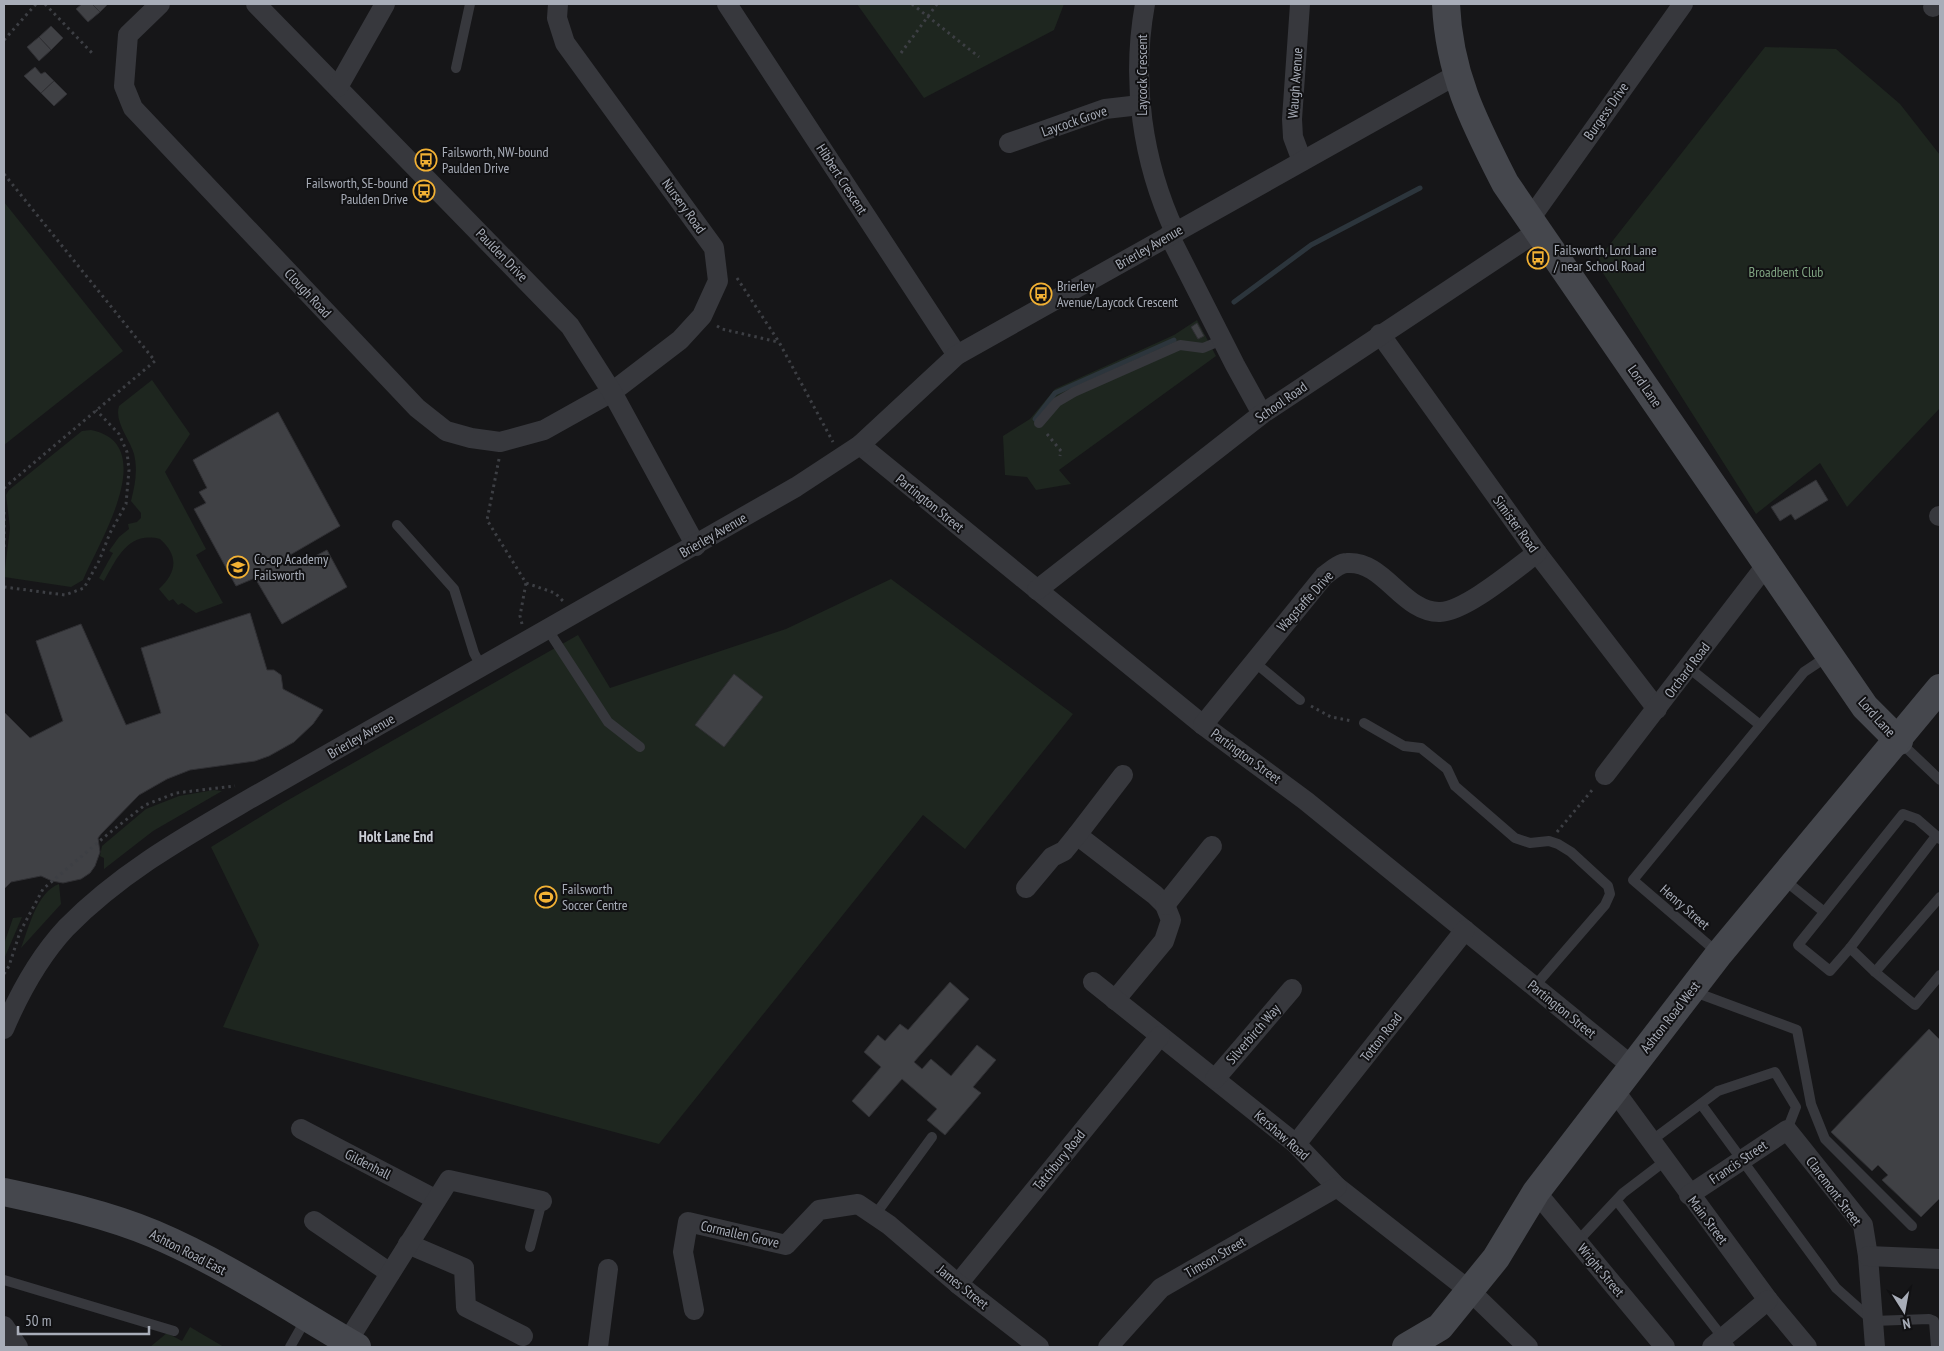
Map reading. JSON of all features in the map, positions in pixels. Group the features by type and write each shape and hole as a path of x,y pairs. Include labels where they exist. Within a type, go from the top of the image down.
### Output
{"street":[{"name":"Clough Road","path":"160,4 128,35 124,86 133,108 417,408 446,430 500,442 544,430 612,392"},
{"name":"Paulden Drive","path":"256,4 570,326 612,392 696,546"},
{"path":"338,86 385,4"},
{"name":"Nursery Road","path":"558,4 557,18 565,43 714,248 718,281 702,316 680,340 612,392"},
{"name":"Hibbert Crescent","path":"727,4 957,354"},
{"name":"Laycock Crescent","path":"1145,4 1140,53 1140,105 1145,147 1172,233 1222,340 1262,414"},
{"name":"Waugh Avenue","path":"1300,4 1292,119 1293,137 1302,161"},
{"name":"Lord Lane","path":"1446,4 1456,75 1473,121 1505,183 1865,707 1898,741"},
{"name":"Burgess Drive","path":"1534,225 1683,4"},
{"name":"Brierley Avenue","path":"6,1018 38,965 65,929 127,873 253,797 696,546 842,458 860,445 957,354 1456,75"},
{"name":"Laycock Grove","path":"1009,143 1105,109 1140,105"},
{"name":"School Road","path":"1037,590 1262,414 1380,334 1534,225"},
{"name":"Simister Road","path":"1380,334 1537,553 1658,709"},
{"name":"Partington Street","path":"860,445 1203,725 1306,800 1632,1066"},
{"name":"Wagstaffe Drive","path":"1203,725 1253,661 1324,576 1346,563 1368,568 1413,602 1427,610 1439,612 1464,605 1537,553"},
{"name":"Orchard Road","path":"1605,775 1658,709 1767,564"},
{"name":"Ashton Road West","path":"1406,1347 1440,1327 1470,1291 1496,1258 1536,1192 1719,954 1898,741 1940,688"},
{"path":"1026,888 1052,857 1064,851 1078,835 1123,775"},
{"path":"1078,835 1155,895 1165,905 1171,920 1164,941 1115,1000"},
{"path":"1165,905 1212,846"},
{"name":"Totton Road","path":"1296,1144 1465,930"},
{"name":"Kershaw Road","path":"1092,982 1296,1144 1337,1187 1470,1291 1528,1347"},
{"name":"Silverbirch Way","path":"1215,1079 1292,989"},
{"name":"Tatchbury Road","path":"958,1284 1160,1036"},
{"name":"Main Street","path":"1614,1090 1689,1195 1768,1300 1807,1347"},
{"name":"Gildenhall","path":"301,1129 435,1198"},
{"name":"Francis Street","path":"1689,1195 1787,1130"},
{"name":"Claremont Street","path":"1787,1130 1863,1225 1868,1256 1875,1347"},
{"path":"352,1344 390,1273 435,1198 449,1180 542,1202"},
{"name":"Timson Street","path":"1108,1347 1161,1288 1337,1187"},
{"name":"Ashton Road East","path":"4,1192 105,1216 155,1235 218,1267 352,1344"},
{"name":"Wright Street","path":"1536,1192 1665,1347"},
{"name":"Cormallen Grove","path":"694,1310 683,1252 688,1222 786,1245 820,1210 858,1204 882,1220"},
{"name":"James Street","path":"882,1220 958,1284 1039,1347"},
{"path":"314,1221 390,1273"},
{"path":"408,1244 464,1268 466,1307 523,1336"},
{"path":"1868,1256 1940,1259"},
{"path":"598,1347 608,1269"},
{"path":"1722,1344 1768,1300"},
{"path":"4,1326 18,1347"}],"lane":[{"path":"456,68 470,4"},
{"path":"1039,424 1057,402 1074,392 1180,345 1203,348 1222,340"},
{"path":"397,525 454,589 463,612 474,653 482,668"},
{"path":"548,630 608,722 640,747"},
{"path":"1688,668 1760,725 1804,672 1829,655"},
{"path":"1253,661 1300,700"},
{"path":"1364,723 1404,746 1421,748 1447,769 1455,786 1514,838 1530,843 1549,842 1570,852 1608,886 1610,894 1605,905 1534,987"},
{"name":"Henry Street","path":"1719,954 1633,880 1760,725"},
{"path":"1898,741 1940,780"},
{"path":"1902,814 1917,819 1938,838 1830,971 1798,945 1823,911 1902,814"},
{"path":"1782,879 1823,911"},
{"path":"1875,972 1940,897"},
{"path":"1850,948 1875,972 1915,1005 1940,975"},
{"path":"1691,990 1797,1030 1811,1104 1825,1138 1912,1226"},
{"path":"1651,1141 1718,1091 1775,1072 1796,1107 1787,1130"},
{"path":"1701,1104 1836,1288 1873,1321 1929,1318 1934,1321 1936,1347"},
{"path":"882,1220 932,1137"},
{"path":"1577,1242 1616,1200 1665,1161"},
{"path":"1616,1200 1722,1344"},
{"path":"530,1247 542,1202"},
{"path":"4,1280 174,1331"},
{"path":"290,1347 306,1318"}],"path":[{"path":"4,40 36,4"},
{"path":"46,4 93,54"},
{"path":"912,4 979,57"},
{"path":"901,53 938,4"},
{"path":"4,174 155,361 4,488"},
{"path":"716,267 739,279 779,342 842,458"},
{"path":"702,316 722,329 779,342"},
{"path":"4,587 65,595 84,588 99,561 110,533 126,504 129,470 127,452 119,434 96,410"},
{"path":"1039,424 1061,451 1060,456"},
{"path":"500,442 487,520 526,583 555,592 575,614"},
{"path":"4,512 4,548"},
{"path":"526,583 520,616 527,642"},
{"path":"1300,700 1330,717 1364,723"},
{"path":"1549,842 1605,775"},
{"path":"4,974 9,966 20,932 43,888 145,805 176,792 209,787 241,785 253,797"}],"green space":[{"path":"857,4 1064,4 1054,30 924,98"},
{"name":"Broadbent Club","path":"1765,47 1836,49 1900,104 1940,155 1940,408 1847,507 1820,463 1756,514 1596,262"},
{"path":"4,202 123,351 4,445"},
{"path":"1197,320 1216,356 1059,470 1071,484 1036,490 1027,477 1005,475 1003,436 1030,419 1055,389 1174,335"},
{"path":"152,380 190,434 165,472 206,549 196,555 223,603 196,613 182,603 178,605 173,599 169,601 159,589 169,576 173,564 170,552 160,539 140,539 132,543 119,555 104,581 99,578 113,553 109,551 119,537 129,529 128,524 137,522 141,518 141,513 131,501 136,478 136,466 132,448 120,424 119,406"},
{"path":"91,430 111,439 122,454 123,474 119,496 111,520 83,580 71,587 4,577 10,528 6,495 9,490 82,431"},
{"name":"Failsworth Soccer Centre","path":"891,579 1073,714 965,849 923,815 659,1144 223,1027 259,945 211,847 283,803 578,635 610,688 786,629"},
{"path":"214,790 222,791 153,831 104,869 104,858 100,856 102,846 146,809 179,796"},
{"path":"59,884 61,904 21,948 39,902 51,888"},
{"path":"22,917 4,959 4,944 13,918"},
{"path":"190,1327 224,1347 150,1347 167,1333 182,1341"}],"building":[{"path":"82,4 92,4 100,12 88,22 76,9"},
{"path":"92,4 108,4 100,12"},
{"path":"51,26 63,38 51,50 39,37"},
{"path":"39,37 51,50 39,61 27,47"},
{"path":"35,67 41,74 45,72 54,81 41,93 24,76"},
{"path":"54,81 67,94 54,106 41,93"},
{"path":"1197,323 1204,336 1198,339 1191,327"},
{"path":"278,412 340,526 290,555 296,566 327,550 347,587 282,624 255,578 236,586 194,509 206,503 199,492 207,488 193,460"},
{"path":"1816,480 1828,500 1795,520 1791,514 1780,521 1771,507"},
{"path":"250,613 267,670 274,670 281,675 283,689 323,710 313,724 294,742 269,756 255,761 190,770 167,779 139,795 98,838 100,852 95,866 90,873 81,879 63,883 41,876 11,882 4,889 4,712 30,738 63,721 36,641 81,624 126,725 161,713 141,648"},
{"path":"734,674 763,697 724,747 695,725"},
{"path":"950,982 969,999 914,1062 922,1069 931,1059 951,1076 977,1045 996,1060 973,1087 981,1093 945,1135 927,1120 937,1109 902,1079 869,1117 852,1101 881,1067 864,1052 878,1035 885,1041 900,1024 908,1030"},
{"path":"1929,1029 1940,1040 1940,1198 1921,1217 1882,1180 1888,1175 1878,1165 1872,1171 1831,1132"}],"waterway":[{"path":"1234,302 1311,245 1420,188"},
{"path":"1035,419 1055,393 1174,340"}],"place":[{"name":"Failsworth, NW-bound Paulden Drive","path":"426,160"},
{"name":"Failsworth, SE-bound Paulden Drive","path":"424,191"},
{"name":"Failsworth, Lord Lane / near School Road","path":"1538,258"},
{"name":"Brierley Avenue/Laycock Crescent","path":"1041,294"},
{"name":"Co-op Academy Failsworth","path":"238,567"},
{"name":"Failsworth Soccer Centre","path":"546,897"}],"district":[{"name":"Holt Lane End","path":"396,837"}]}
